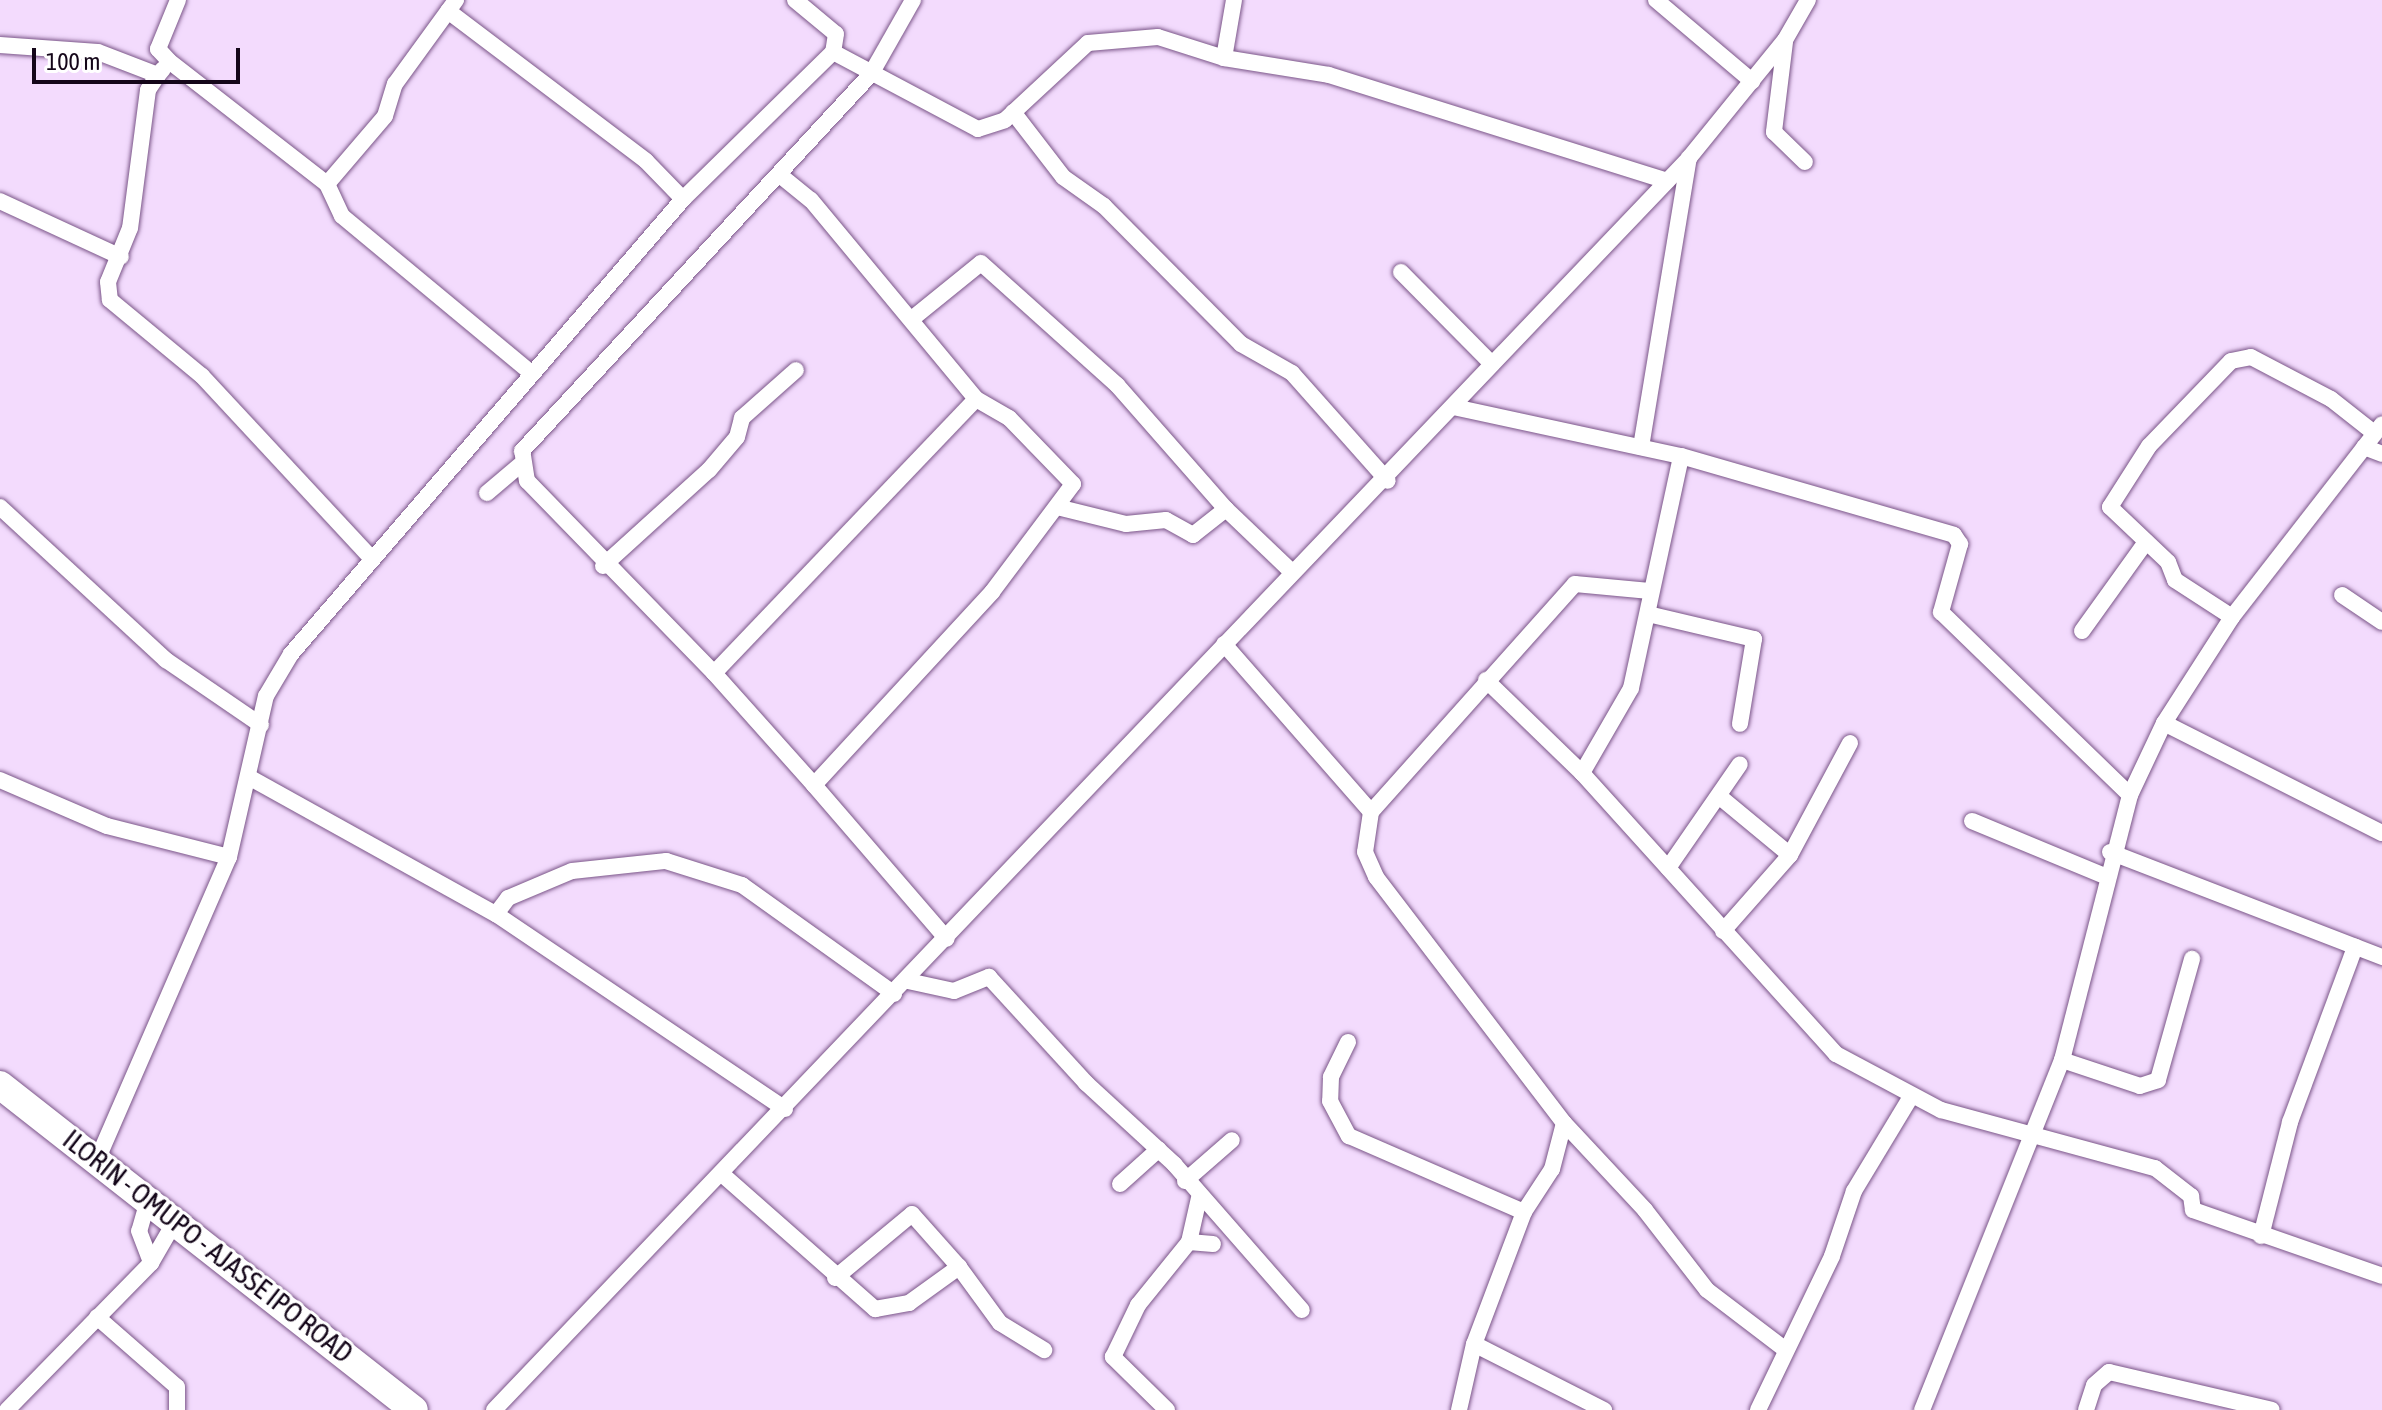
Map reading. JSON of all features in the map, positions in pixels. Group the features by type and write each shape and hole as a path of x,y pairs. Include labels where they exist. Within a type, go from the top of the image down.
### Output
{"highway":[{"name":"ILORIN - OMUPO - AJASSE IPO ROAD","path":"0,1085 177,1218 414,1410"}],"street":[{"path":"178,0 158,75 148,90 121,257 108,282 122,316 202,376 371,558"},
{"path":"98,1158 229,857 252,779 266,696 291,654 530,372 683,199 833,52 836,34 795,0"},
{"path":"487,493 520,465 522,451 781,176 871,74 913,0"},
{"path":"1224,58 1234,0"},
{"path":"1656,0 1752,81"},
{"path":"494,1410 908,981 1292,572 1388,481 1454,407 1489,361 1689,158 1785,40 1808,0"},
{"path":"327,184 385,116 395,84 452,5 646,161 683,199"},
{"path":"833,52 978,129 995,127 1096,40 1158,37 1224,58 1329,75 1667,181"},
{"path":"1785,40 1774,132 1805,162"},
{"path":"0,45 98,52 136,63 158,75"},
{"path":"136,63 164,55"},
{"path":"164,55 327,184 342,216 530,372"},
{"path":"1013,112 1063,177 1104,206 1241,344 1292,373 1388,481"},
{"path":"1641,447 1689,158"},
{"path":"781,176 913,318 976,399 1009,418 1073,484 992,592 814,785"},
{"path":"0,201 121,257"},
{"path":"913,318 981,263 1117,385 1226,509 1292,572"},
{"path":"1401,272 1489,361"},
{"path":"2232,617 2175,580 2110,499 2149,446 2231,361 2251,357 2304,382 2373,435 2382,454"},
{"path":"603,566 709,470 737,437 742,418 796,370"},
{"path":"714,673 976,399"},
{"path":"1454,407 1681,456 1954,535 1960,544 1941,612 2130,795"},
{"path":"1922,1410 2062,1060 2086,982 2110,852 2130,795 2164,723 2232,617 2373,435"},
{"path":"1582,773 1631,688 1681,456"},
{"path":"520,465 603,566 714,673 947,939"},
{"path":"0,507 166,660 261,725"},
{"path":"1057,507 1126,524 1166,520 1193,535 1226,509"},
{"path":"2082,631 2146,542"},
{"path":"1650,591 1575,584 1371,812 1365,852 1376,877 1564,1123 1645,1210 1707,1290 1783,1348"},
{"path":"2342,595 2382,622"},
{"path":"1648,614 1754,639 1740,724"},
{"path":"1224,644 1371,812"},
{"path":"1486,680 1582,773 1836,1054 1910,1098 2031,1137 2155,1168 2191,1196 2193,1210 2382,1276"},
{"path":"2164,723 2382,833"},
{"path":"1723,931 1790,855 1850,743"},
{"path":"1668,868 1740,764"},
{"path":"252,779 496,914 785,1109"},
{"path":"0,780 107,826 229,857"},
{"path":"1720,797 1790,855"},
{"path":"1972,821 2105,876"},
{"path":"2110,852 2382,957"},
{"path":"496,914 508,898 572,871 666,861 742,885 894,994"},
{"path":"2261,1236 2290,1122 2355,947"},
{"path":"2062,1060 2140,1086 2158,1080 2192,959"},
{"path":"908,981 954,991 989,977 1086,1083 1159,1149 1199,1198 1302,1310"},
{"path":"1348,1042 1331,1077 1330,1101 1349,1136 1524,1212"},
{"path":"1763,1409 1783,1348 1832,1256 1865,1170 1910,1098"},
{"path":"1459,1410 1474,1344 1524,1212 1552,1169 1564,1123"},
{"path":"1185,1181 1232,1140"},
{"path":"1120,1184 1159,1149"},
{"path":"723,1175 835,1278 888,1311 959,1267"},
{"path":"149,1197 139,1231 151,1263"},
{"path":"1167,1410 1113,1357 1138,1305 1189,1242 1199,1198"},
{"path":"835,1278 912,1214 959,1267 1000,1323 1044,1350"},
{"path":"7,1410 151,1263 177,1218"},
{"path":"1189,1242 1213,1244"},
{"path":"97,1317 177,1387 177,1410"},
{"path":"1474,1344 1604,1410"},
{"path":"2086,1410 2094,1385 2109,1372 2272,1410"}]}
